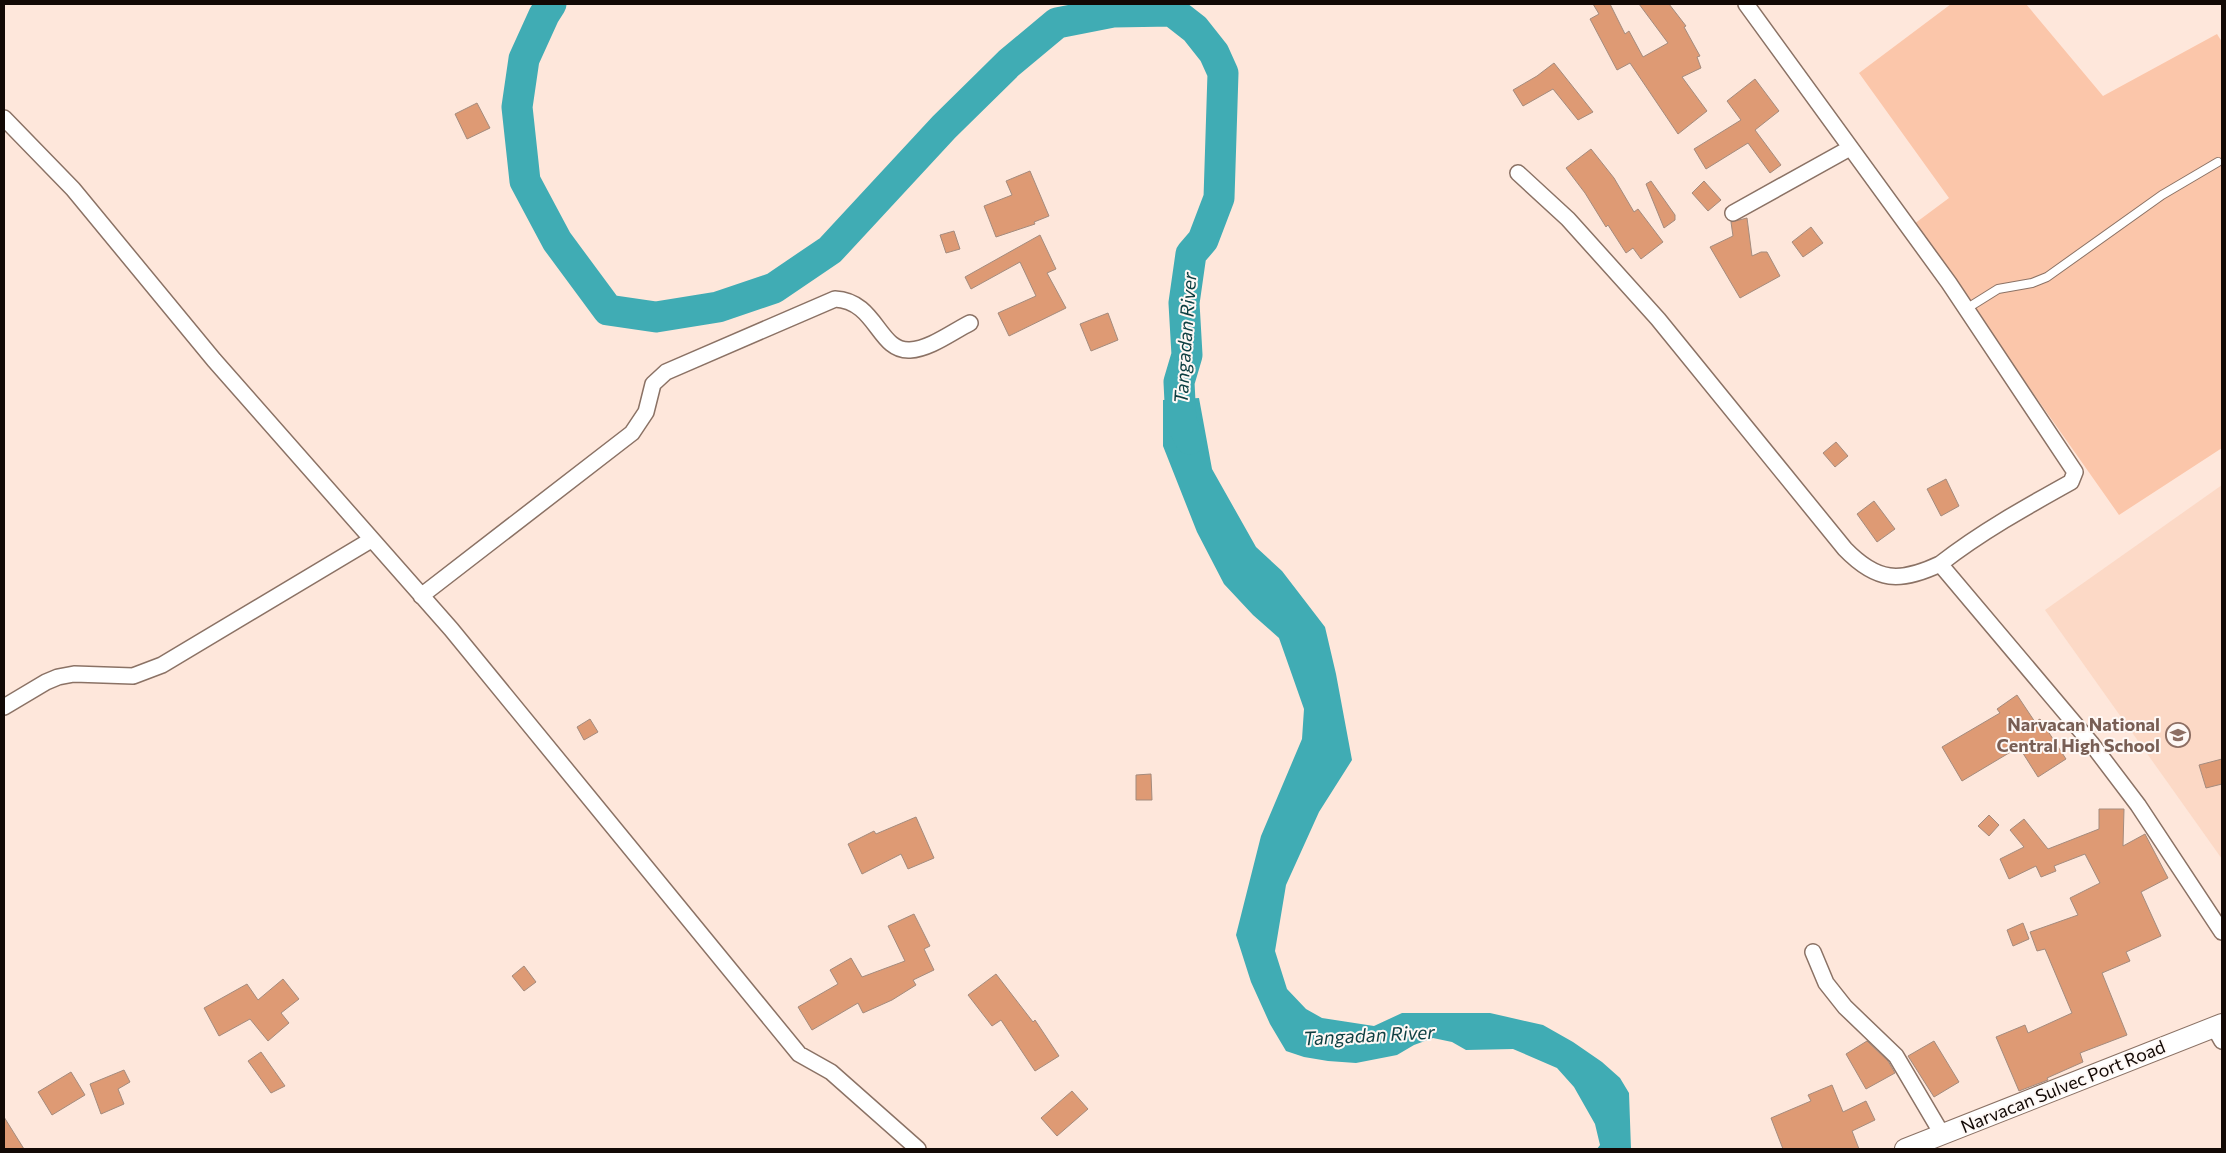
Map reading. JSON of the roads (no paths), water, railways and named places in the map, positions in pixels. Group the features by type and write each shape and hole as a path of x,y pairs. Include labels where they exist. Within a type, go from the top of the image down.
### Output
{"street":[{"path":"1518,172 1568,219 1658,320 1845,550 1861,566 1884,576 1902,577 1927,571 1940,564 1966,544 2071,482 2075,477 2072,466 1966,309 1746,4"},
{"path":"4,118 73,189 214,360 451,629 799,1054 831,1072 918,1149"},
{"path":"1733,213 1850,148"},
{"path":"421,596 632,433 646,412 653,384 666,372 835,299 846,300 856,304 887,340 901,349 911,350 926,345 970,323"},
{"path":"4,707 58,677 92,673 133,676 162,665 371,540"},
{"path":"1940,564 2091,743 2138,805 2222,932"},
{"path":"1813,952 1826,983 1845,1007 1896,1056 1942,1134"},
{"name":"Narvacan Sulvec Port Road","path":"1905,1149 2220,1031"}],"lane":[{"path":"1966,309 1998,289 2032,283 2048,277 2162,195 2218,162"}],"water":[{"path":"1199,398 1212,469 1256,547 1282,571 1325,627 1352,760 1319,812 1286,885 1275,951 1287,989 1306,1009 1322,1018 1374,1026 1402,1013 1490,1013 1543,1025 1573,1042 1602,1062 1620,1078 1629,1093 1631,1149 1597,1149 1600,1145 1595,1124 1574,1087 1557,1068 1513,1049 1466,1050 1452,1042 1433,1038 1414,1045 1397,1055 1356,1063 1328,1061 1304,1057 1286,1051 1270,1024 1251,982 1236,935 1261,836 1302,739 1304,709 1279,638 1253,615 1224,584 1197,532 1163,446 1163,400"}],"waterway":[{"name":"Tangadan River","path":"551,4 524,59 517,107 525,181 557,241 608,310 656,317 718,307 774,288 830,250 944,127 1009,63 1057,23 1113,12 1172,11 1195,29 1214,53 1223,73 1219,198 1203,240 1191,254 1184,303 1187,355 1179,382 1181,422 1190,439"}],"place":[{"name":"Narvacan National Central High School","path":"2178,735"}]}
